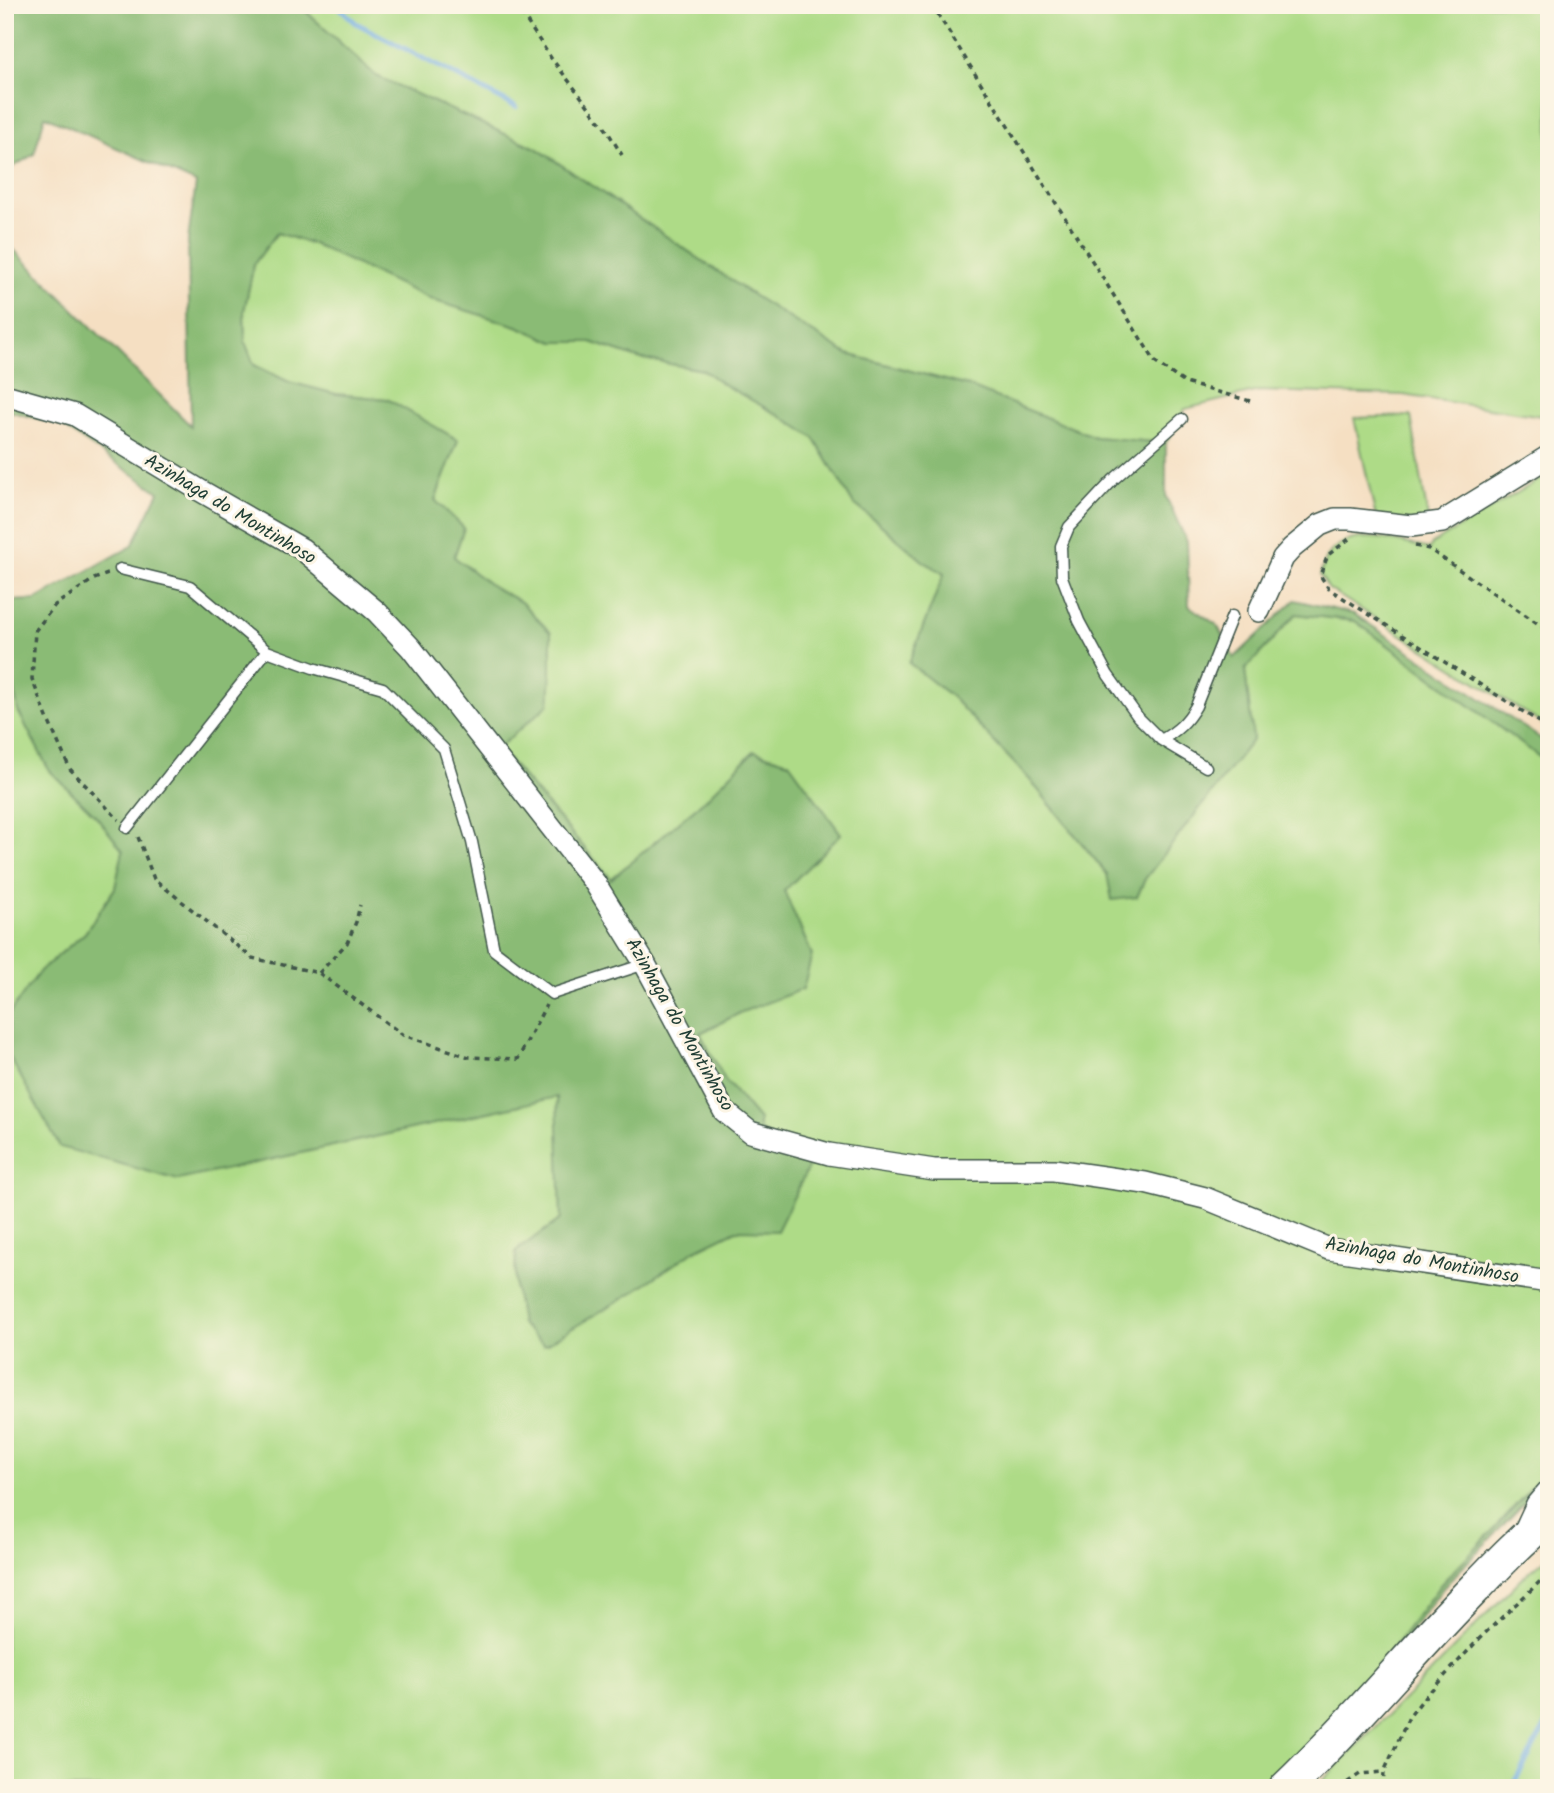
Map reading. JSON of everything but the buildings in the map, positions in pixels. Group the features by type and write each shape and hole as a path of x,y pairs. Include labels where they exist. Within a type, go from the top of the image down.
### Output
{"main road":[{"path":"1286,1788 1348,1726 1432,1632 1520,1542 1549,1517"}],"street":[{"name":"Azinhaga do Montinhoso","path":"5,395 75,415 201,492 302,549 377,612 411,648 595,883 645,964 724,1111 750,1132 830,1154 934,1170 1054,1171 1145,1183 1205,1198 1329,1249 1549,1282"},
{"path":"1259,611 1283,558 1320,525 1335,519 1411,526 1441,522 1549,456"},
{"path":"1520,1542 1537,1504 1549,1490"}],"lane":[{"path":"1182,419 1122,471 1069,527 1061,546 1062,578 1079,621 1108,675 1138,717 1161,740 1206,766"},
{"path":"120,569 190,586 267,651 313,668 383,688 444,748 471,842 494,950 552,994 645,964"},
{"path":"1161,740 1188,720 1232,616"},
{"path":"127,828 267,651"}],"path":[{"path":"516,5 622,155"},
{"path":"932,5 1156,363 1185,383 1254,402"},
{"path":"1361,539 1349,539 1328,555 1320,575 1328,589 1549,728"},
{"path":"1407,544 1429,549 1549,631"},
{"path":"120,569 94,579 55,605 35,631 32,679 70,769 107,809 138,837 154,879 252,958 319,973 403,1035 469,1057 518,1059 552,994"},
{"path":"319,973 347,943 360,905"},
{"path":"1383,1788 1384,1772 1409,1717 1480,1638 1549,1573"},
{"path":"1339,1788 1360,1774 1384,1772"}],"green space":[{"path":"5,5 299,5 376,76 536,148 754,296 847,354 968,386 1095,437 1166,443 1166,497 1187,542 1189,606 1217,625 1234,658 1295,600 1354,614 1549,744 1549,764 1355,621 1296,614 1245,670 1253,739 1145,879 1137,897 1112,900 1107,874 1031,781 952,697 909,663 944,574 923,561 853,503 814,438 703,370 638,358 591,342 554,342 517,326 432,300 313,244 277,233 254,264 244,311 245,342 254,365 289,382 336,394 387,399 458,440 435,500 464,528 454,557 493,587 521,602 551,633 549,704 498,748 611,879 705,800 754,751 789,762 841,834 784,891 812,955 803,989 742,1012 700,1033 725,1080 759,1120 759,1130 811,1162 777,1231 736,1230 695,1250 630,1294 544,1345 521,1324 515,1288 516,1251 561,1219 557,1097 178,1180 60,1147 9,1056 9,1014 40,971 85,933 115,888 123,851 97,817 49,770 18,711 12,673 5,667 5,601 35,600 132,546 159,492 59,424 5,410 5,241 191,426 188,240 196,183 45,116 34,154 5,172"},
{"path":"299,5 1549,5 1549,417 1403,395 1258,391 1185,409 1166,443 1095,437 968,386 847,354 754,296 536,148 376,76"},
{"path":"277,233 313,244 554,342 591,342 638,358 703,370 814,438 853,503 923,561 944,574 909,663 952,697 1031,781 1107,874 1137,897 1145,879 1253,739 1245,670 1296,614 1355,621 1549,764 1549,1468 1441,1584 1346,1711 1261,1788 5,1788 5,667 12,673 18,711 49,770 97,817 123,851 115,888 85,933 40,971 178,1180 558,1096 561,1219 516,1251 515,1288 630,1294 695,1250 736,1230 759,1120 725,1080 700,1033 742,1012 812,955 784,891 841,834 789,762 754,751 705,800 611,879 498,748 549,704 551,633 521,602 493,587 454,557 464,528 435,501 458,440 387,399 336,394 289,382 254,365 245,342 244,311 254,264"},
{"path":"1411,416 1429,525 1377,522 1354,418"},
{"path":"1549,474 1549,728 1329,589 1320,575 1329,554 1350,540 1376,538 1429,549 1433,543"},
{"path":"1549,1468 1546,1480 1444,1587 1353,1709 1270,1788 1261,1788 1346,1711 1441,1584"},
{"path":"1549,1556 1549,1788 1315,1788 1521,1579"}],"waterway":[{"path":"337,5 356,23 516,107"},
{"path":"1511,1788 1549,1720"}]}
